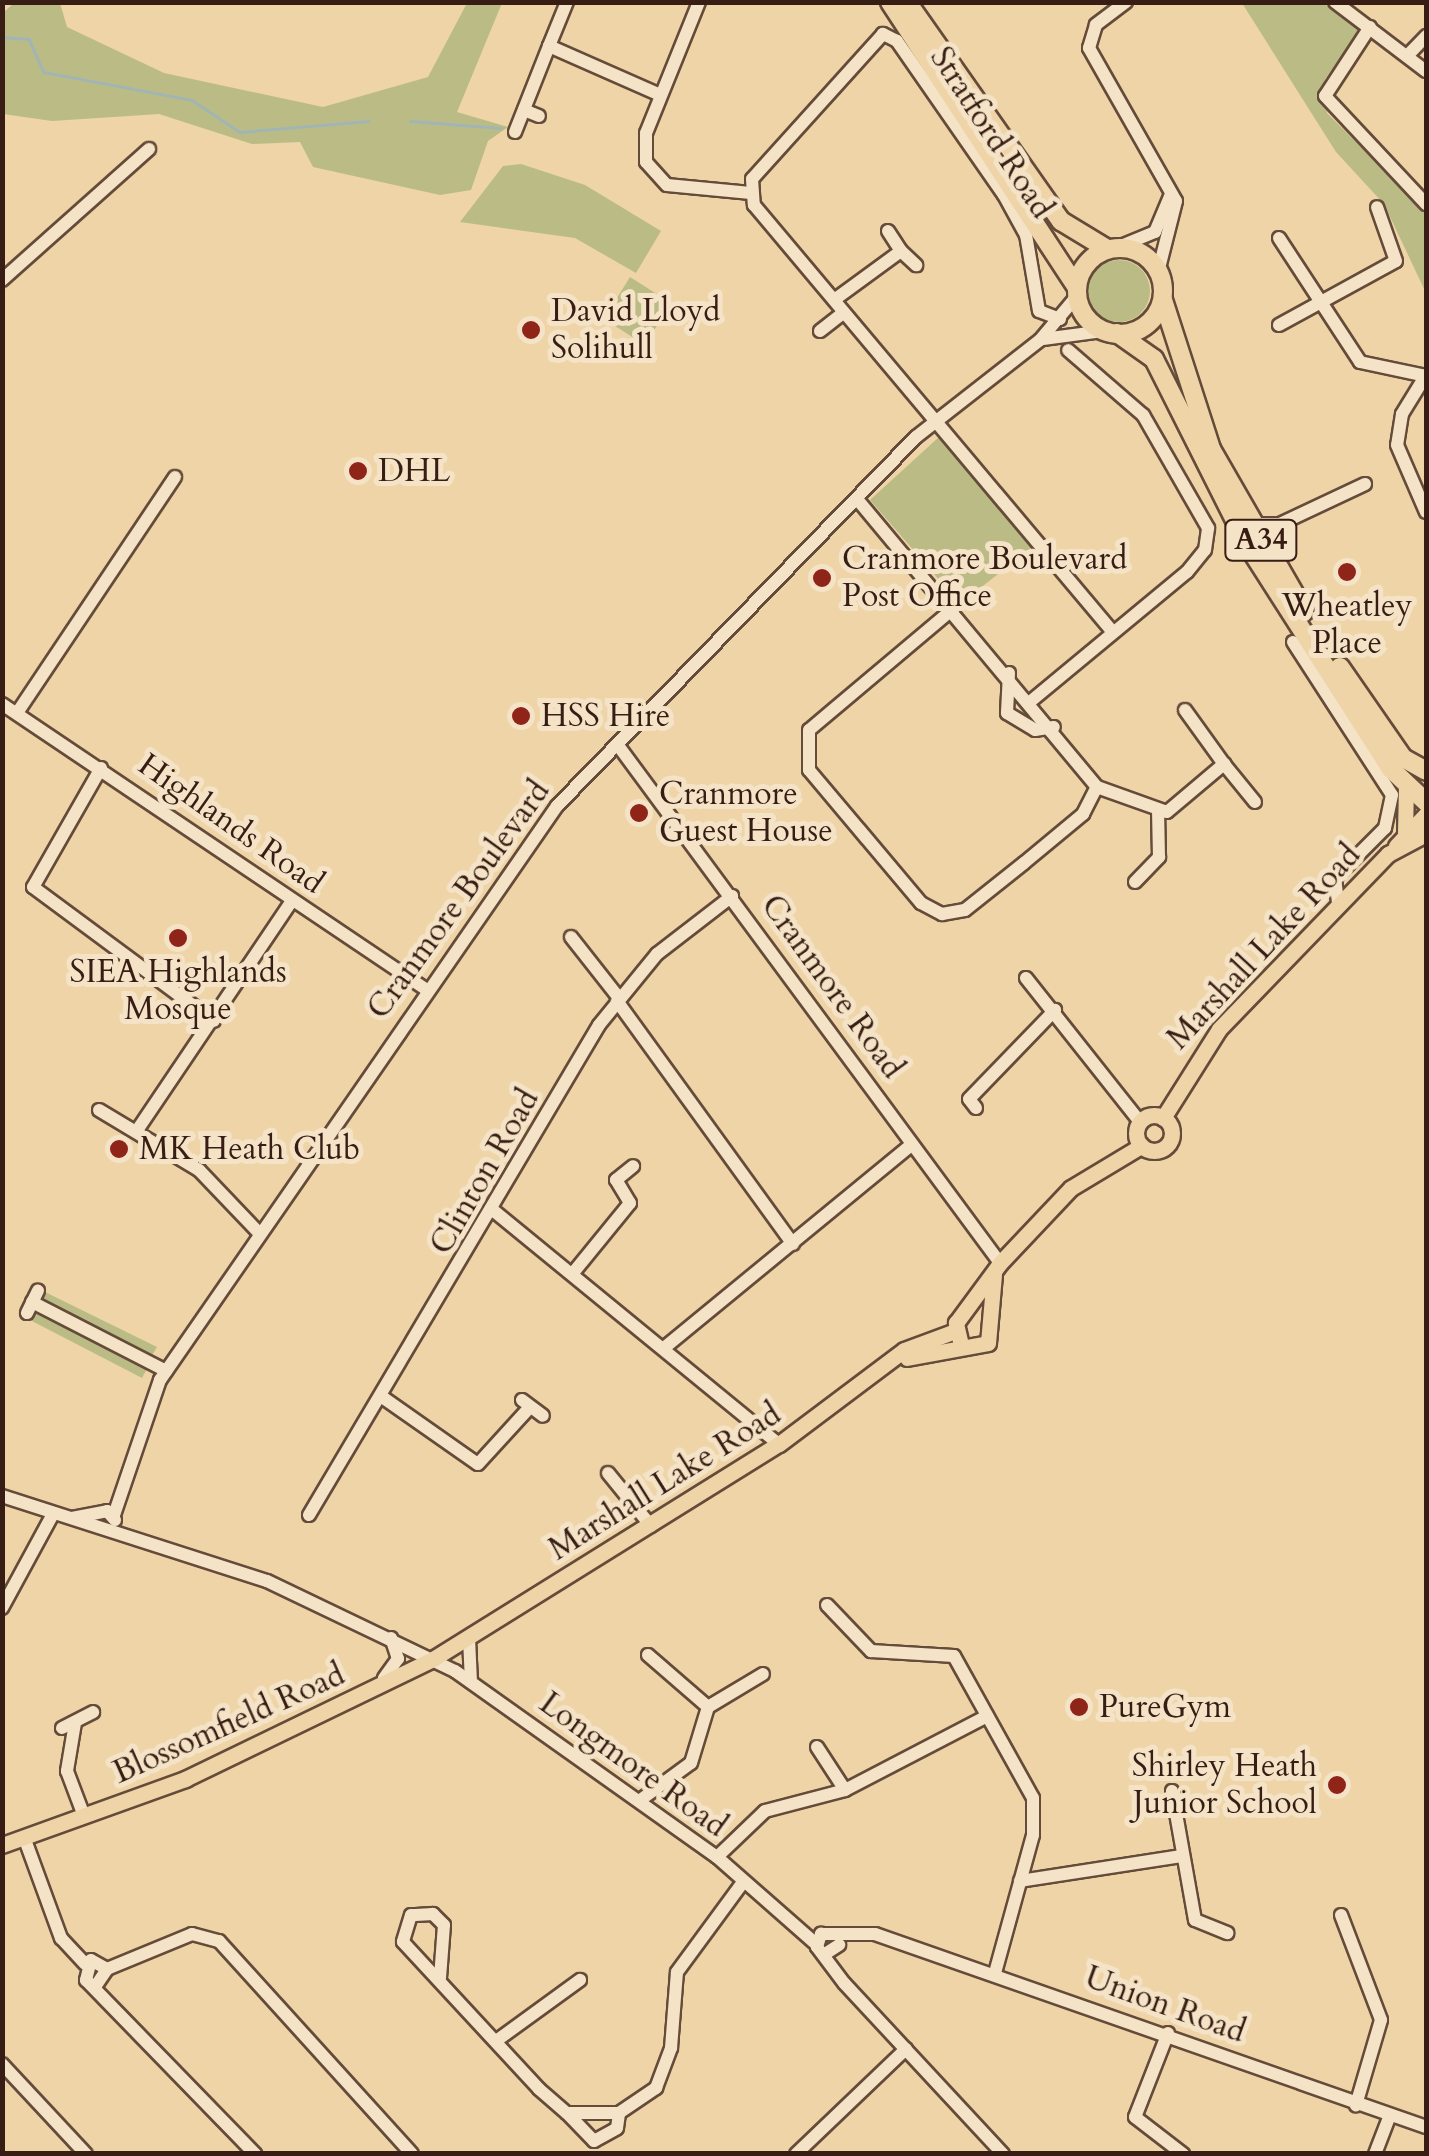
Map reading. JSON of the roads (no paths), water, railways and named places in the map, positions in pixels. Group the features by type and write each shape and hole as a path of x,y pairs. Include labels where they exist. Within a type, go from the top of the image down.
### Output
{"highway":[{"name":"Stratford Road","path":"890,2 1077,291"},
{"name":"Stratford Road","path":"907,2 1061,221 1112,248"},
{"path":"1077,291 1087,261 1112,248 1158,272"},
{"name":"A34","path":"1158,272 1175,358 1251,524 1404,758 1426,772"},
{"name":"A34","path":"1077,291 1110,332 1146,350 1199,461 1406,786 1426,802"},
{"path":"1110,332 1142,328 1163,300"}],"main road":[{"path":"1404,837 1406,786"},
{"path":"1390,852 1426,814"},
{"name":"Marshall Lake Road","path":"1141,1146 1168,1144 1163,1118 1210,1040 1390,852 1426,834"},
{"path":"958,1338 967,1313 998,1268 1071,1188 1141,1146 1140,1122 1163,1118"},
{"path":"967,1313 988,1318 998,1268"},
{"name":"Marshall Lake Road","path":"470,1638 780,1444 884,1366 958,1338 988,1343 988,1318"},
{"name":"Blossomfield Road","path":"2,1845 84,1816 363,1696 470,1638"}],"street":[{"path":"515,132 567,2"},
{"path":"699,2 660,95 644,147 654,178 751,193 842,314 1111,630"},
{"path":"1126,2 1096,26 1090,58 1171,192 1178,212 1158,272"},
{"path":"1335,2 1352,6 1370,28 1426,71"},
{"path":"1370,28 1325,96 1426,204"},
{"name":"Stratford Road","path":"751,193 752,179 847,64 883,34 1004,195 1026,235 1036,302 1060,319"},
{"path":"1408,56 1426,36"},
{"path":"550,46 660,95"},
{"path":"524,110 538,116"},
{"path":"2,280 149,149"},
{"path":"1112,248 1155,232 1171,192"},
{"path":"1279,326 1396,261 1377,207"},
{"path":"888,230 916,265"},
{"path":"1279,238 1324,300 1360,362 1426,376 1402,414 1397,445 1426,512"},
{"path":"834,300 901,251"},
{"name":"Cranmore Boulevard","path":"107,1518 166,1371 539,829 617,744 935,420 1040,340 1060,319 1077,291"},
{"path":"820,331 842,314"},
{"name":"Cranmore Boulevard","path":"1040,340 1110,332"},
{"path":"1031,701 1111,630 1187,572 1208,528 1181,474 1143,415 1091,358 1068,350"},
{"path":"1181,474 1199,461"},
{"path":"7,708 175,477"},
{"path":"1251,524 1280,524 1365,484"},
{"path":"857,498 1054,727 1096,787 1158,811"},
{"path":"1270,555 1280,524"},
{"path":"954,608 809,730 809,770 921,903 942,914 965,910 1024,863 1083,814 1096,787"},
{"path":"1293,642 1392,795 1385,828 1335,878 1338,903"},
{"path":"1009,674 1007,713 1035,730 1054,727"},
{"name":"Highlands Road","path":"7,708 428,990"},
{"path":"1185,710 1255,802"},
{"name":"Cranmore Road","path":"617,744 732,896 998,1268"},
{"path":"1158,811 1224,764"},
{"path":"100,768 33,888 214,1021"},
{"path":"1135,882 1158,856 1158,811"},
{"name":"Clinton Road","path":"302,1493 313,1509 386,1399 618,999 657,954 732,896"},
{"path":"138,1129 292,901"},
{"path":"571,938 792,1244"},
{"path":"1026,978 1140,1122"},
{"path":"976,1108 969,1099 1055,1010"},
{"path":"98,1110 138,1129 200,1170 260,1234"},
{"path":"664,1348 912,1144"},
{"path":"573,1273 630,1203 616,1180 633,1166"},
{"path":"494,1211 780,1444"},
{"path":"33,1301 166,1371"},
{"path":"386,1399 478,1464 526,1404 543,1416"},
{"path":"608,1473 651,1526"},
{"path":"2,1496 59,1518 107,1518"},
{"path":"2,1608 59,1518"},
{"name":"Longmore Road","path":"107,1518 132,1542 267,1580 433,1659 639,1801 716,1858 791,1928 828,1944 836,1970 1003,2154"},
{"path":"827,1600 872,1651 954,1656 1036,1806 995,1973"},
{"path":"363,1696 394,1669 391,1638"},
{"path":"470,1638 471,1682"},
{"path":"658,1657 708,1708"},
{"path":"639,1801 691,1763 694,1727 708,1708 745,1676 764,1674"},
{"path":"84,1816 67,1771 68,1726 92,1712"},
{"path":"716,1858 765,1810 845,1790 987,1716"},
{"path":"815,1746 845,1790"},
{"path":"1172,1791 1195,1920 1223,1926"},
{"path":"1176,1806 1198,1804"},
{"path":"24,1838 61,1938 85,1964 106,1968 192,1934 219,1941 412,2154"},
{"path":"1020,1881 1182,1856"},
{"path":"567,2112 619,2113 656,2088 671,2048 676,1972 744,1882"},
{"path":"440,1978 444,1926 433,1914 410,1915 403,1942 594,2141 617,2128 619,2113"},
{"path":"1341,1915 1382,2020 1356,2104"},
{"name":"Union Road","path":"828,1944 884,1939 995,1973 1426,2127"},
{"path":"85,1964 86,1980 97,1984 255,2154"},
{"path":"97,1984 106,1968"},
{"path":"496,2040 580,1980"},
{"path":"1168,2034 1135,2117 1183,2154"},
{"path":"796,2154 906,2049"},
{"path":"2,2064 86,2154"},
{"path":"1375,2154 1390,2115"}],"waterway":[{"path":"2,37 29,39 44,72 192,100 240,132 369,121"},
{"path":"410,121 501,128"}],"place":[{"name":"David Lloyd Solihull","path":"531,330"},
{"name":"DHL","path":"358,471"},
{"name":"Wheatley Place","path":"1347,572"},
{"name":"Cranmore Boulevard Post Office","path":"822,578"},
{"name":"HSS Hire","path":"521,716"},
{"name":"Cranmore Guest House","path":"639,813"},
{"name":"SIEA Highlands Mosque","path":"178,938"},
{"name":"MK Heath Club","path":"119,1149"},
{"name":"PureGym","path":"1079,1707"},
{"name":"Shirley Heath Junior School","path":"1337,1785"}]}
